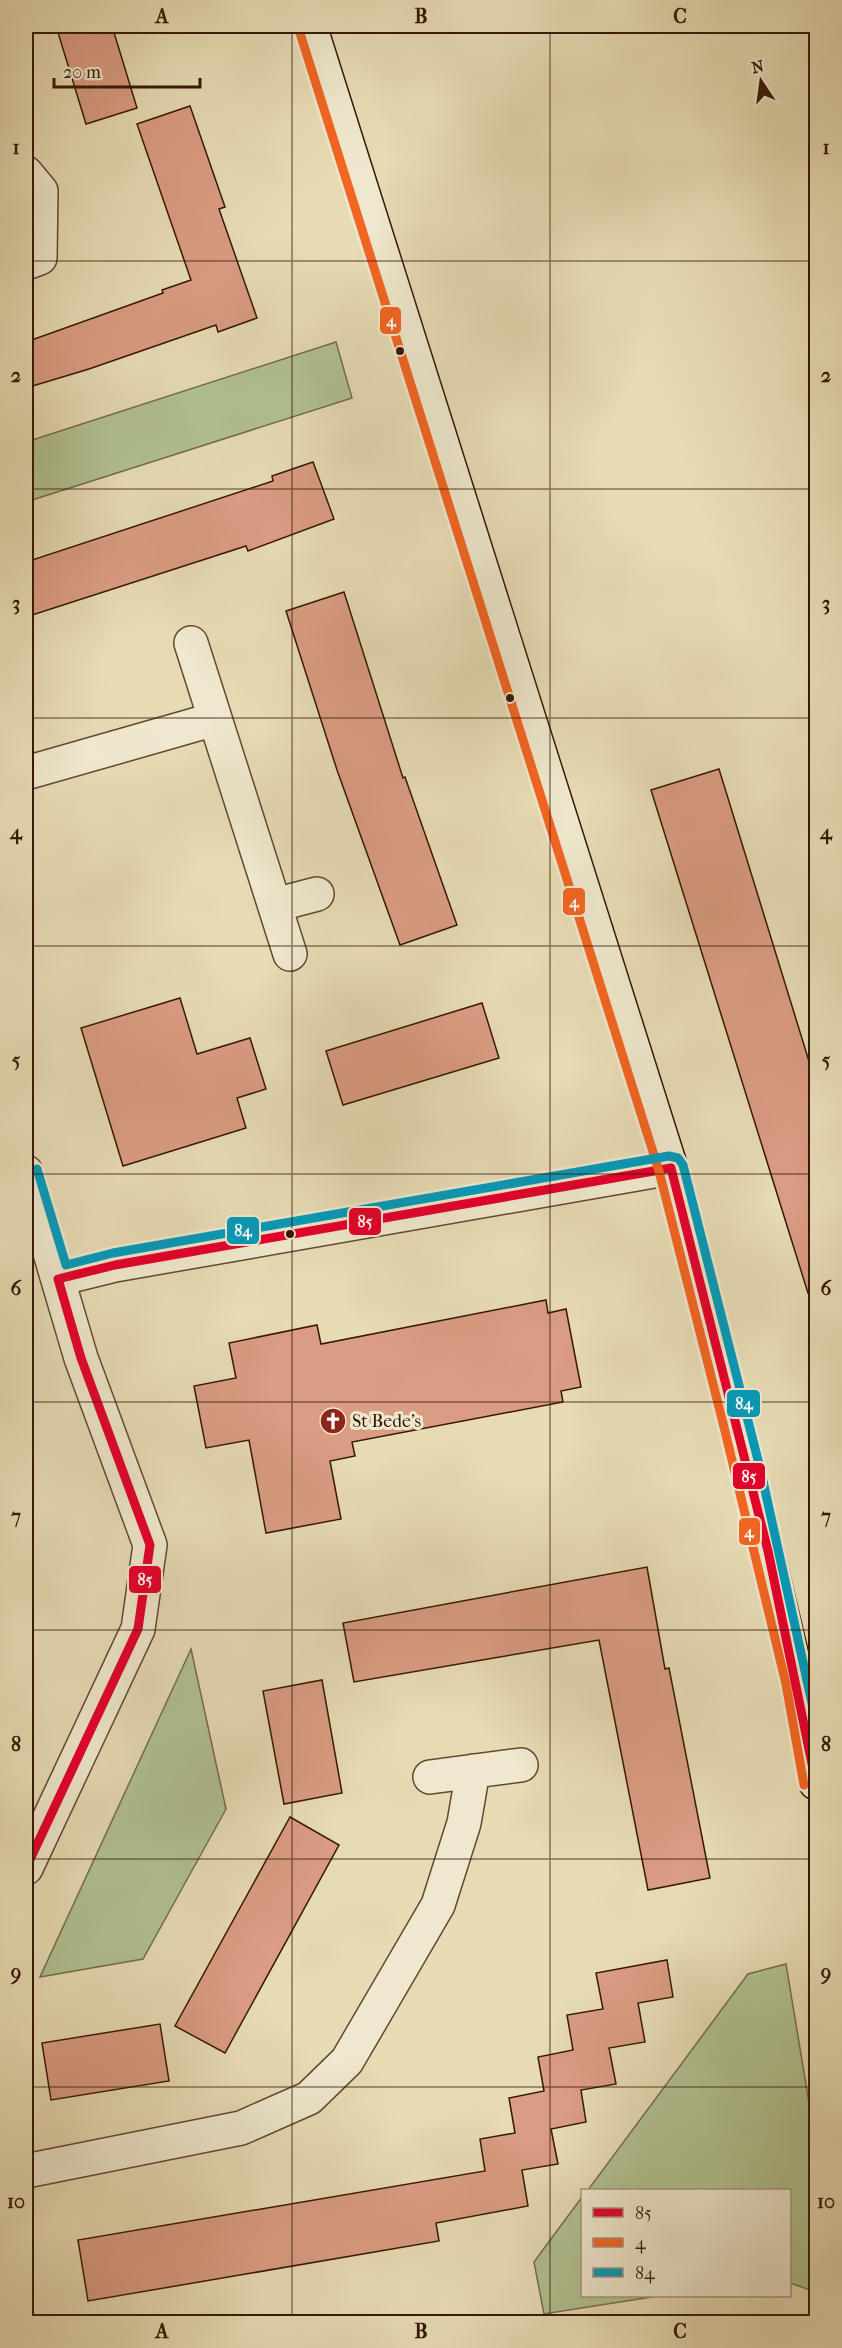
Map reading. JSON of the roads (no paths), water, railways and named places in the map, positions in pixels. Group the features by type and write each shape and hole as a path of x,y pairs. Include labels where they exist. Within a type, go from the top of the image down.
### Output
{"street":[{"path":"310,26 671,1168 736,1424 807,1680 816,1783"},
{"path":"26,173 41,191 40,258 26,263"},
{"path":"190,643 290,954"},
{"path":"26,773 215,719"},
{"path":"275,905 317,894"},
{"path":"58,1279 115,1265 671,1168"},
{"path":"26,1172 81,1358 150,1545 138,1629 26,1868"},
{"path":"430,1777 521,1765"},
{"path":"26,2171 241,2128 309,2098 347,2061 438,1905 464,1823 473,1771"}],"place":[{"name":"St Bede's","path":"333,1421"}]}
